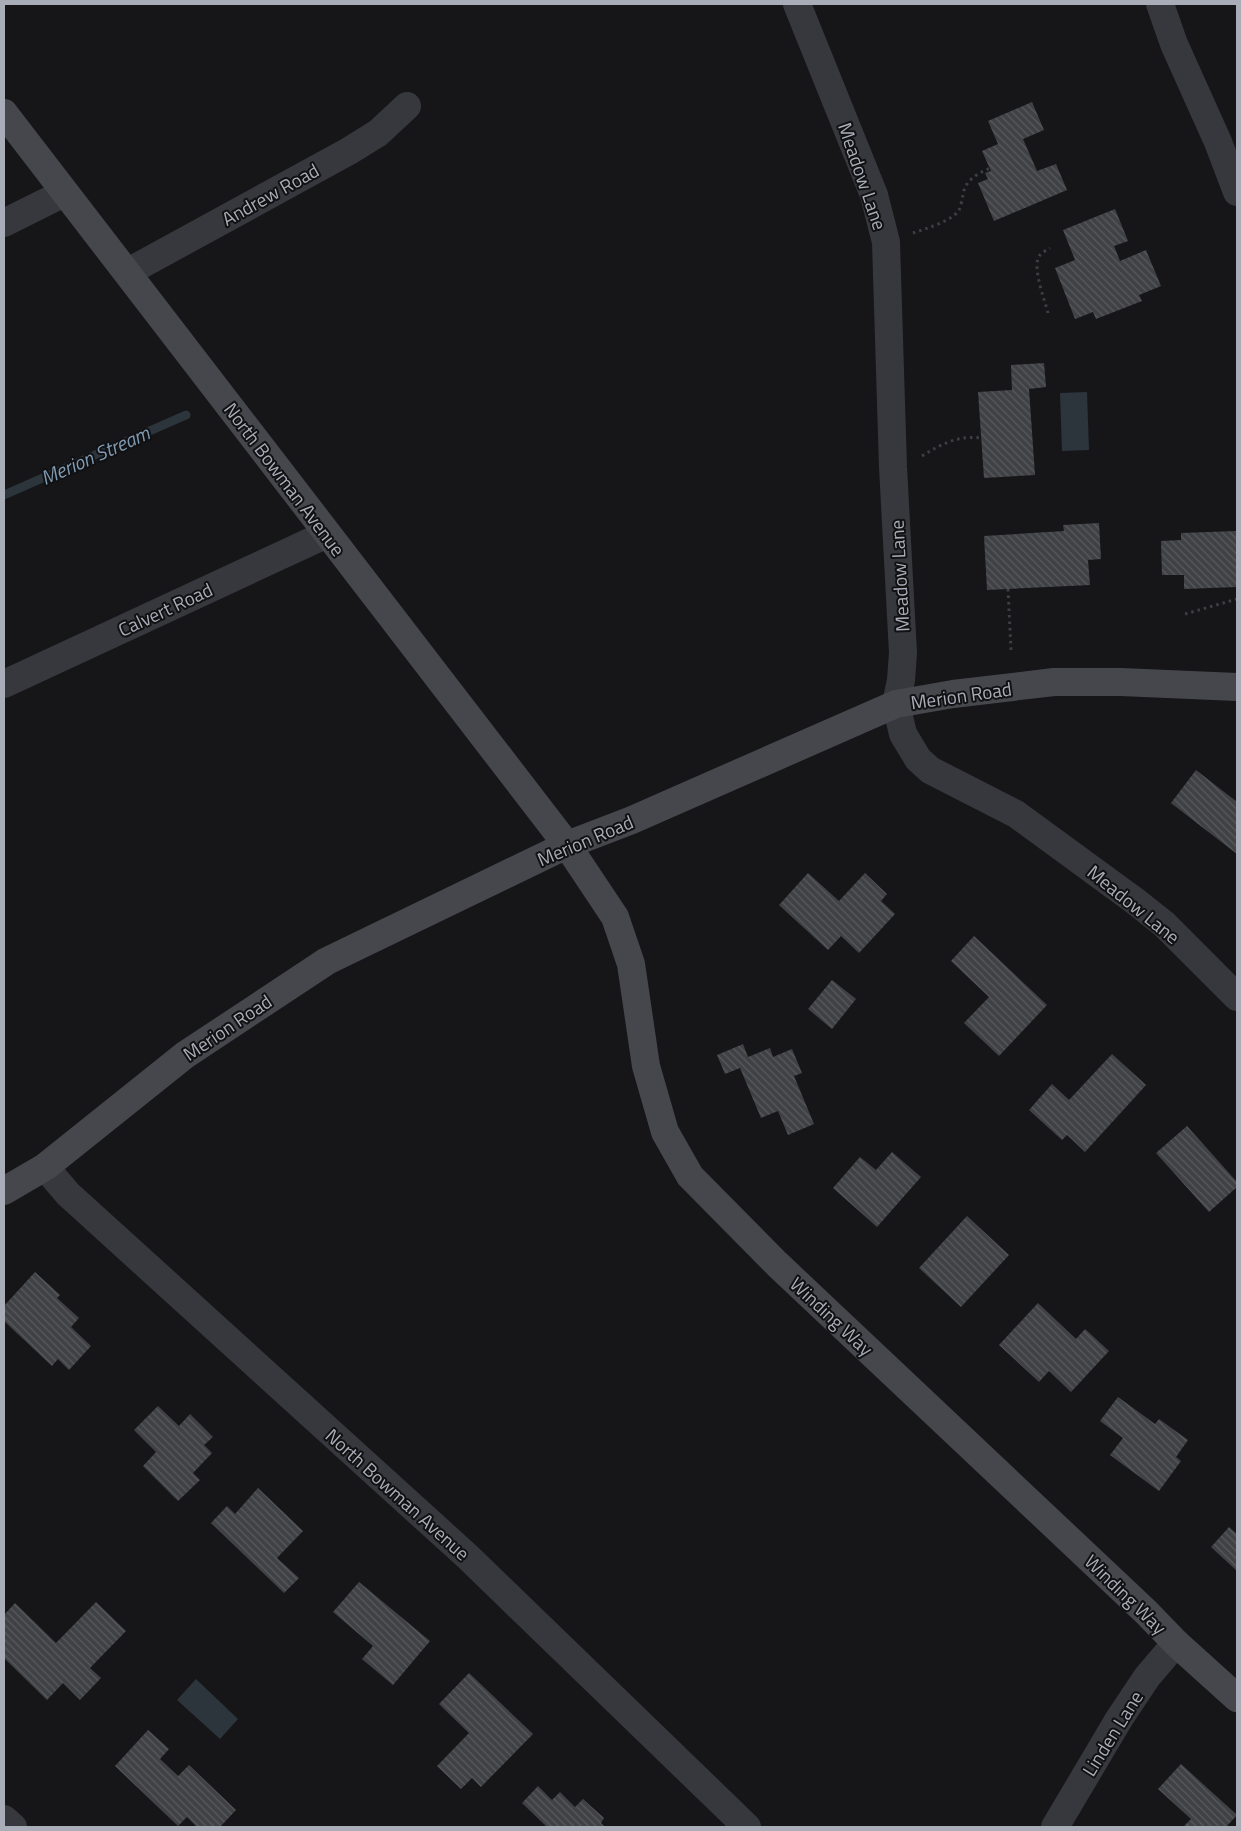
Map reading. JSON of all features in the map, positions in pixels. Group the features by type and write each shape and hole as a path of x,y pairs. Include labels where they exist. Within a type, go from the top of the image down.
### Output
{"street":[{"name":"Meadow Lane","path":"797,4 874,195 886,242 894,467 904,653 902,680 896,704 903,734 918,759 930,770 1016,814 1135,901 1164,924 1237,997"},
{"path":"1160,4 1174,44 1228,137 1237,192"},
{"name":"Andrew Road","path":"128,272 378,133 407,106"},
{"name":"North Bowman Avenue","path":"4,113 567,845"},
{"path":"4,222 64,193"},
{"name":"Calvert Road","path":"4,684 327,534"},
{"name":"Merion Road","path":"4,1191 45,1167 185,1055 327,961 567,845 632,820 896,704 953,694 1054,682 1121,682 1237,687"},
{"name":"Winding Way","path":"567,845 615,917 631,964 646,1066 665,1132 690,1176 777,1264 1146,1612 1176,1643 1237,1698"},
{"name":"North Bowman Avenue","path":"45,1167 68,1194 468,1558 747,1827"},
{"name":"Linden Lane","path":"1055,1827 1130,1702 1147,1677 1176,1643"},
{"path":"4,1819 13,1827"}],"path":[{"path":"886,242 926,229 955,214 960,209 964,188 970,180 990,168"},
{"path":"1048,313 1036,263 1039,255 1050,248"},
{"path":"894,467 918,458 948,442 971,436 981,438"},
{"path":"1008,589 1011,650"},
{"path":"1185,614 1237,600"}],"shaded area":[{"path":"1087,392 1089,450 1062,451 1060,393"},
{"path":"196,1679 238,1719 220,1739 177,1700"}],"building":[{"path":"1032,102 1044,130 1023,139 1037,171 1056,164 1067,190 994,221 978,183 988,179 985,173 991,171 982,151 998,144 988,121"},
{"path":"1115,209 1128,241 1114,246 1120,261 1146,250 1161,286 1139,295 1142,301 1096,319 1093,312 1075,319 1055,268 1075,260 1063,230"},
{"path":"1044,363 1046,387 1029,389 1035,475 984,478 978,392 1012,390 1011,365"},
{"path":"1099,523 1101,559 1088,560 1090,585 987,590 984,536 1064,531 1063,525"},
{"path":"1237,531 1237,587 1184,589 1184,575 1162,575 1161,541 1181,540 1181,533"},
{"path":"1196,770 1237,802 1237,854 1171,803"},
{"path":"808,873 839,901 865,873 887,894 881,901 895,914 859,953 841,936 828,950 779,905"},
{"path":"974,936 1047,1005 999,1056 964,1023 989,997 951,961"},
{"path":"832,980 856,999 832,1029 808,1009"},
{"path":"743,1044 748,1057 770,1048 773,1057 792,1049 802,1073 794,1076 814,1124 788,1135 778,1111 761,1118 740,1068 725,1074 717,1055"},
{"path":"1112,1054 1146,1085 1085,1152 1067,1135 1062,1140 1029,1110 1052,1084 1069,1100"},
{"path":"1187,1126 1237,1182 1237,1187 1209,1212 1156,1153"},
{"path":"892,1152 921,1177 877,1227 833,1188 860,1157 876,1170"},
{"path":"967,1216 1009,1255 961,1307 919,1268"},
{"path":"35,1272 60,1295 57,1298 79,1318 71,1327 91,1346 69,1370 58,1359 52,1366 4,1321 4,1306"},
{"path":"1038,1303 1076,1339 1085,1329 1109,1351 1071,1392 1049,1371 1039,1382 999,1345"},
{"path":"1118,1397 1155,1424 1159,1419 1188,1440 1176,1457 1181,1461 1159,1491 1110,1455 1123,1438 1100,1421"},
{"path":"158,1406 179,1426 190,1414 213,1437 204,1445 212,1453 193,1473 200,1480 178,1501 143,1466 156,1452 134,1430"},
{"path":"258,1488 303,1531 277,1558 299,1578 284,1593 211,1523 227,1506 235,1514"},
{"path":"1229,1527 1237,1534 1237,1571 1211,1547"},
{"path":"359,1582 430,1641 393,1685 362,1659 373,1646 333,1612"},
{"path":"96,1602 126,1631 90,1668 101,1678 80,1700 63,1683 47,1700 4,1658 4,1615 15,1603 56,1643"},
{"path":"469,1673 533,1734 481,1787 472,1778 461,1789 437,1766 469,1733 439,1704"},
{"path":"148,1730 169,1749 160,1759 178,1776 189,1765 236,1810 220,1827 197,1827 187,1817 178,1826 115,1766"},
{"path":"1181,1764 1237,1815 1226,1827 1183,1827 1191,1819 1158,1789"},
{"path":"538,1786 552,1800 560,1792 575,1807 583,1799 604,1818 601,1823 605,1827 547,1827 522,1803"}],"waterway":[{"name":"Merion Stream","path":"4,495 186,415"}]}
